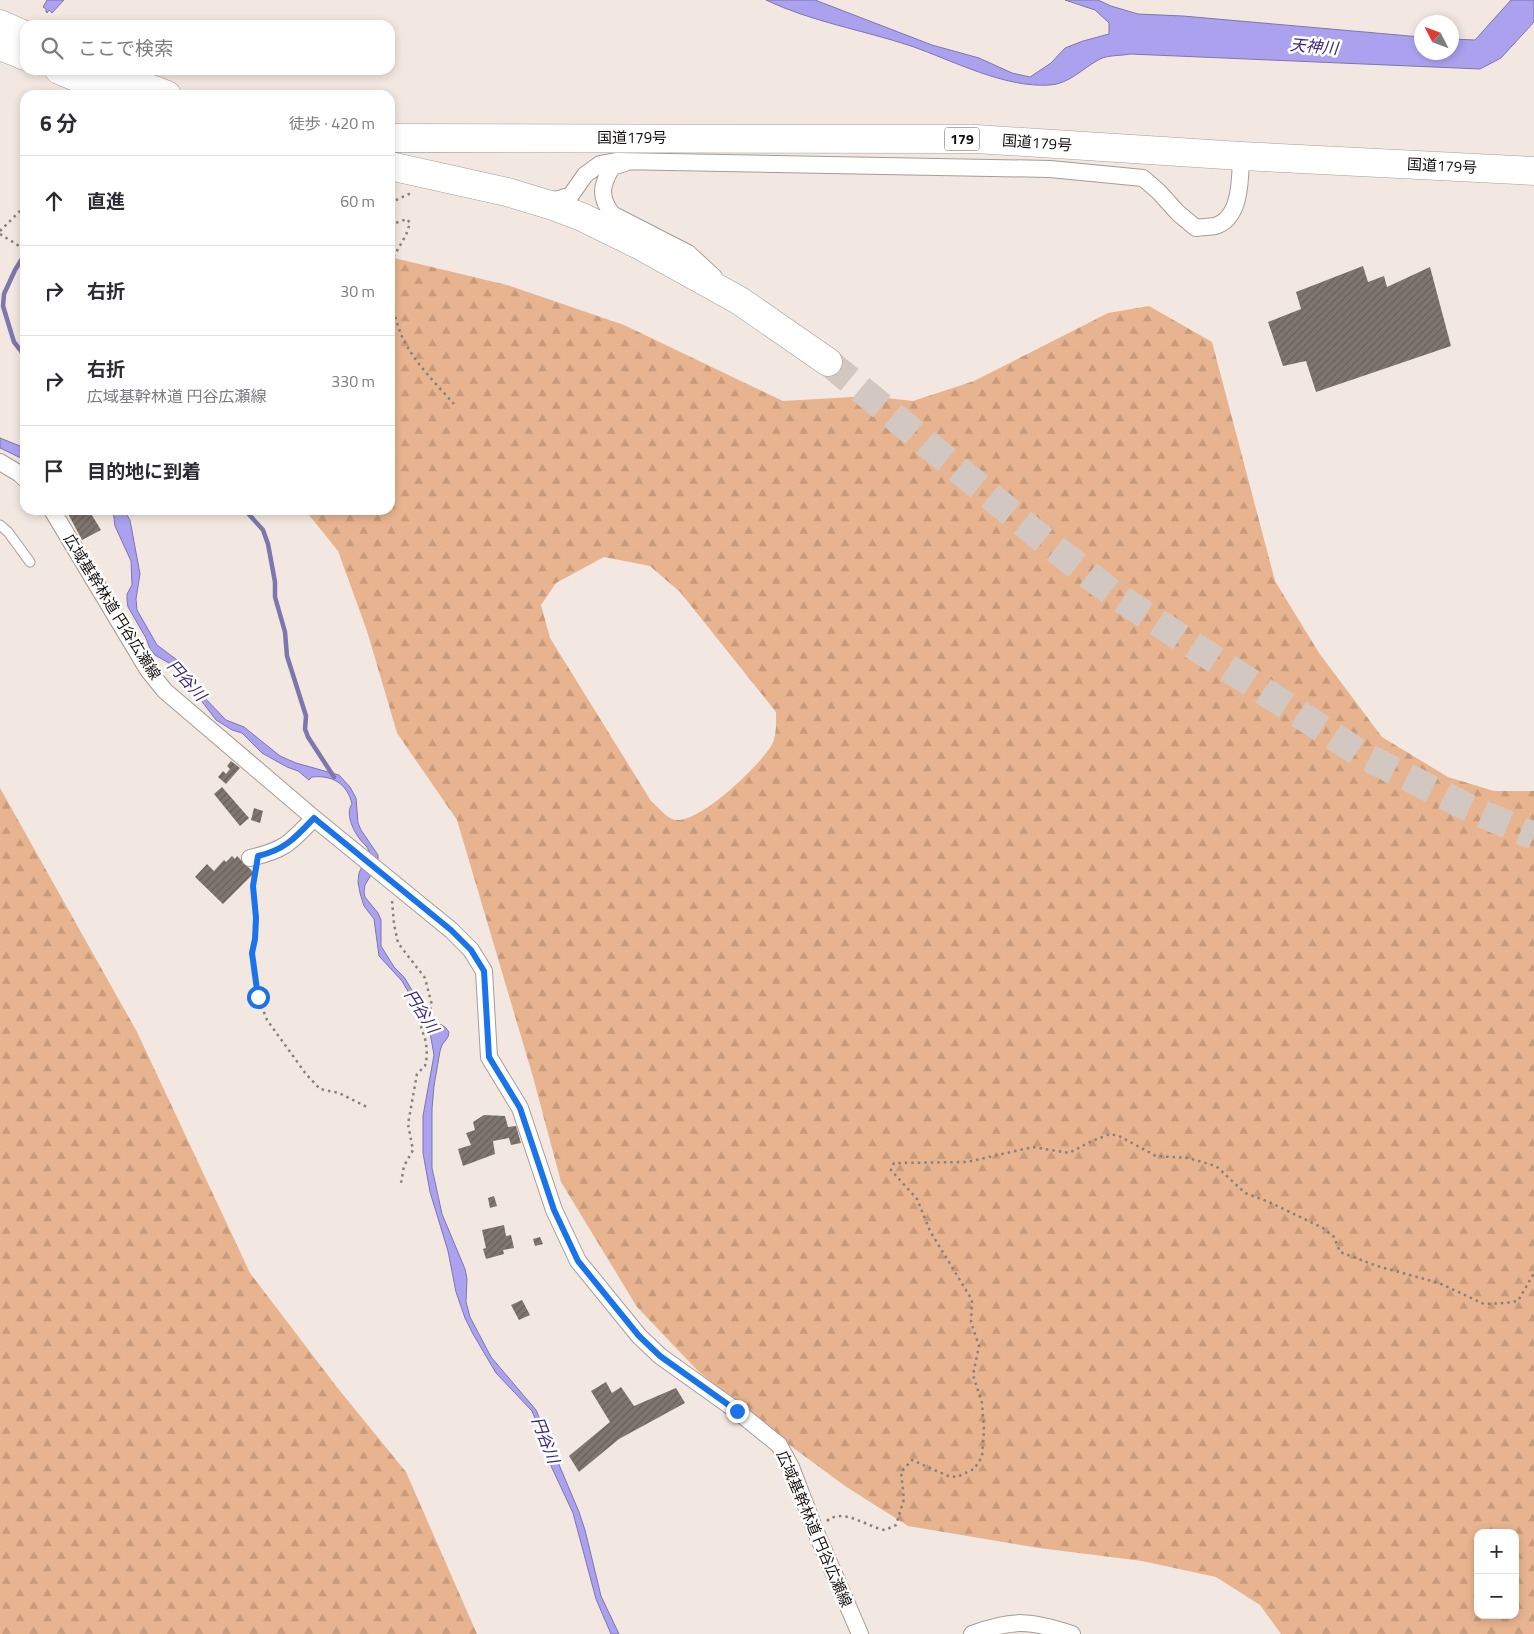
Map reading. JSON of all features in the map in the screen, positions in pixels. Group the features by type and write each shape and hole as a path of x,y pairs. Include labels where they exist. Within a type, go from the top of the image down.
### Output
{"highway":[{"path":"0,24 20,33"},
{"path":"0,46 20,54"},
{"path":"71,75 108,90"},
{"path":"116,75 154,90"},
{"name":"国道179号","path":"395,138 976,139 1241,156 1534,171"},
{"path":"395,167 490,188 540,202 591,221 641,246 740,301 828,362"}],"street":[{"path":"540,202 571,196 585,175 600,164 616,161 1050,169 1143,178 1196,228 1217,226 1230,216 1240,192 1241,156"},
{"path":"634,160 612,167 608,174 603,188 604,203 612,214 688,253 740,301"},
{"path":"0,462 20,474"},
{"name":"広域基幹林道 円谷広瀬線","path":"55,515 148,670 164,691 314,818 451,930 471,950 484,971 489,1057 520,1108 554,1210 578,1261 639,1336 660,1356 737,1411 779,1445 791,1467 815,1530 860,1634"},
{"path":"254,857 268,854 286,845 314,818"},
{"path":"972,1634 996,1625 1014,1622 1053,1627 1072,1634"}],"lane":[{"path":"0,525 8,532 30,562"}],"path":[{"path":"20,211 0,232 20,246"},
{"path":"395,223 407,219 410,224 395,254"},
{"path":"395,314 407,347 454,404"},
{"path":"254,857 253,886 256,918 252,953 258,997 267,1020 306,1074 320,1089 339,1094 369,1108"},
{"path":"395,884 392,903 398,943 425,978 432,1005 430,1009 418,1017 426,1042 427,1056 425,1066 417,1074 408,1124 413,1150 404,1166 401,1183"},
{"path":"815,1530 831,1517 846,1515 875,1528 885,1530 896,1525 904,1499 901,1472 912,1460 948,1476 957,1477 974,1469 982,1457 984,1430 982,1403 974,1375 980,1346 971,1322 972,1300 930,1231 917,1199 891,1170 894,1163 967,1162 1033,1147 1068,1153 1110,1134 1119,1136 1156,1156 1188,1158 1216,1166 1245,1193 1269,1202 1323,1228 1334,1237 1340,1252 1377,1266 1439,1282 1484,1304 1518,1301 1534,1273"}],"green space":[{"path":"395,258 507,285 624,325 783,401 869,396 913,401 974,381 1108,313 1149,306 1212,342 1275,581 1319,653 1382,737 1448,777 1494,791 1534,791 1534,1634 1281,1634 1260,1605 1216,1577 1142,1561 1039,1548 908,1526 845,1486 780,1438 698,1371 637,1307 561,1182 533,1077 457,820 397,733 367,631 338,551 309,515 395,515","holes":["604,557 650,566 680,592 776,712 774,738 765,755 741,780 711,805 682,820 669,818 651,801 550,638 541,605 556,583"]},
{"path":"0,788 137,1032 250,1273 336,1386 406,1472 477,1634 0,1634"}],"water":[{"path":"47,0 64,0 52,13 49,10 47,13 43,7"},
{"name":"天神川","path":"766,0 815,0 932,45 979,58 1012,73 1030,77 1051,63 1065,48 1109,34 1109,23 1095,10 1065,0 1098,0 1138,14 1183,16 1414,36 1414,60 1459,60 1459,39 1475,40 1511,0 1534,0 1534,22 1501,58 1480,69 1130,54 1100,59 1070,79 1057,84 1033,85 997,78 893,40 783,8"},
{"path":"0,438 20,446 20,458 0,448"},
{"name":"円谷川","path":"114,515 127,515 130,520 140,574 136,599 137,610 157,645 181,663 195,679 200,693 226,720 244,727 280,756 296,763 339,775 350,787 356,798 358,823 378,855 378,863 365,885 364,892 365,897 378,913 381,920 381,946 394,967 404,977 429,1018 445,1027 449,1032 440,1051 434,1086 432,1168 442,1214 465,1269 467,1279 466,1302 470,1317 491,1357 536,1410 579,1512 601,1596 619,1634 611,1634 596,1599 573,1513 544,1451 539,1428 532,1411 496,1373 465,1318 456,1292 448,1251 430,1192 423,1153 423,1116 434,1055 429,1027 402,981 379,956 374,919 364,906 358,882 359,873 369,851 352,826 349,812 352,804 350,797 338,782 326,777 312,777 309,780 298,771 262,753 242,733 232,730 216,720 200,699 183,682 174,666 155,655 128,607 127,594 132,585 131,561 115,526"}],"building":[{"path":"1363,266 1368,282 1384,276 1387,287 1430,267 1451,346 1316,392 1306,361 1283,366 1268,322 1301,309 1296,292"},
{"path":"69,515 92,515 101,530 82,540"},
{"path":"231,761 240,768 226,784 218,777 223,771 226,774 230,769 227,766"},
{"path":"222,787 249,818 240,826 214,794"},
{"path":"254,808 263,811 260,823 251,820"},
{"path":"232,856 235,859 237,856 254,873 223,904 195,877 207,864 214,871 224,860 226,862"},
{"path":"484,1115 505,1116 508,1127 516,1126 521,1143 511,1145 509,1138 493,1141 495,1154 463,1166 458,1149 471,1145 466,1133 475,1130 473,1122"},
{"path":"494,1196 497,1206 490,1208 488,1198"},
{"path":"504,1225 506,1236 511,1235 514,1248 503,1250 504,1254 486,1259 483,1249 486,1248 482,1230"},
{"path":"540,1237 543,1244 535,1246 533,1239"},
{"path":"522,1300 530,1315 519,1320 511,1305"},
{"path":"606,1382 612,1393 621,1387 634,1406 676,1388 685,1403 619,1439 579,1472 569,1456 610,1422 591,1391"}],"waterway":[{"path":"20,262 4,294 3,306 14,342 20,350"},
{"path":"250,515 263,530 268,544 275,582 275,597 285,632 287,656 306,716 305,729 308,737 334,777"}],"tunnel":[{"path":"828,362 1035,533 1112,593 1361,754 1469,808 1534,836"}],"route":[{"path":"258,997 252,953 256,918 253,886 258,856 281,849 292,842 314,818 451,930 479,961 484,971 489,1057 520,1108 554,1210 578,1261 639,1336 660,1356 705,1390 737,1411"}]}
